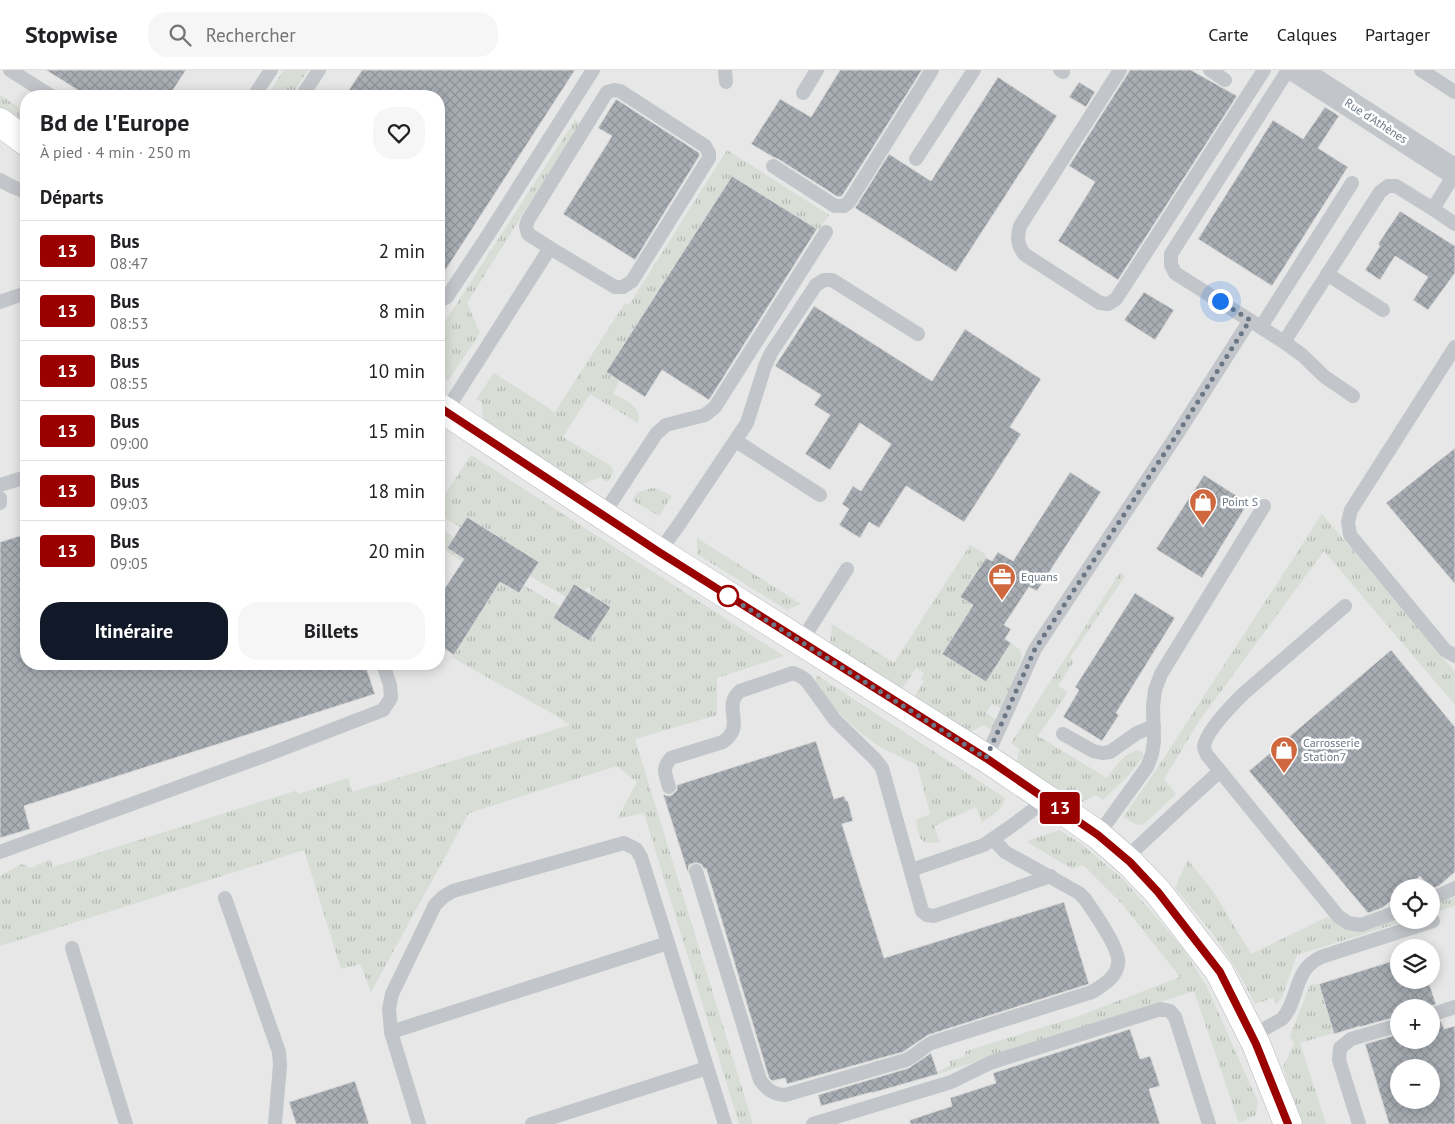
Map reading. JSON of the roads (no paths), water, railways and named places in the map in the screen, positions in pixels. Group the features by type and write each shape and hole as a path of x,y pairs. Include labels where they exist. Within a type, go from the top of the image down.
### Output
{"street":[{"name":"Rue d'Athènes","path":"1297,70 1455,172"},
{"path":"0,122 20,137"},
{"path":"0,138 20,149"},
{"path":"445,411 659,552 986,758 1098,835 1158,892 1220,972 1252,1036 1288,1124"}],"lane":[{"path":"10,70 42,90"},
{"path":"258,90 271,70"},
{"path":"306,90 319,70"},
{"path":"445,298 593,70"},
{"path":"803,92 817,70"},
{"path":"773,166 835,206 844,206 849,202 932,70"},
{"path":"916,159 974,70"},
{"path":"1120,70 1020,226 1017,237 1019,246 1024,254 1100,303 1108,304 1116,299 1264,70"},
{"path":"1210,70 1225,80"},
{"path":"1288,70 1171,254 1171,265 1176,273 1284,342 1302,355 1325,377 1353,396"},
{"path":"1421,70 1455,92"},
{"path":"620,91 705,146 709,152 709,158 632,281 623,287 614,288 550,248 528,234 526,226 528,220 607,92 620,91"},
{"path":"1432,209 1455,172"},
{"path":"0,180 20,190"},
{"path":"986,758 1035,649 1176,436 1352,183"},
{"path":"1284,342 1380,192 1388,186 1396,186 1455,224"},
{"path":"603,515 656,434 666,426 704,414 715,407 826,232"},
{"path":"445,405 550,248"},
{"path":"1327,274 1383,310"},
{"path":"659,552 747,423 771,353 816,285 824,280 832,280 918,334"},
{"path":"0,302 20,295"},
{"path":"1455,347 1351,510 1348,522 1350,535 1445,650 1455,656"},
{"path":"736,441 820,495"},
{"path":"0,486 20,479"},
{"path":"0,498 0,503"},
{"path":"1098,835 1147,767 1154,741 1153,706 1155,690 1161,674 1264,506"},
{"path":"801,642 847,569"},
{"path":"1345,606 1243,694 1211,730 1204,747 1207,755 1338,916 1348,922 1361,925 1390,914"},
{"path":"0,852 272,753 382,710 390,698 390,685 385,670"},
{"path":"670,787 664,770 670,758 723,742 731,736 734,730 733,700 735,695 740,691 793,673 806,680 835,720 882,768 922,911 927,915 934,916 1052,876"},
{"path":"1063,734 1093,751 1102,753 1110,752 1136,733 1154,726"},
{"path":"1125,859 1220,771"},
{"path":"911,870 984,845 1014,825 1047,799"},
{"path":"696,871 760,1080 767,1090 777,1094 785,1094 906,1060 931,1043 1092,992 1106,984 1114,975 1118,965 1118,956 1086,899 1052,876 1005,852 993,839"},
{"path":"419,1124 391,1032 389,1009 392,994 436,905 443,897 453,891 624,842 636,849 641,857 725,1124"},
{"path":"1440,895 1455,888"},
{"path":"225,898 279,1052 280,1065 275,1124"},
{"path":"1252,1036 1286,1015 1304,970 1312,962 1321,957 1408,929"},
{"path":"391,1032 668,943"},
{"path":"72,948 126,1124"},
{"path":"1440,1012 1455,1007"},
{"path":"813,1124 951,1082 1006,1058 1161,1009 1170,1011 1175,1017 1209,1124"},
{"path":"1359,1124 1339,1060 1340,1048 1351,1039 1390,1028"},
{"path":"532,1124 707,1068"}],"place":[{"name":"Point S","path":"1203,526"},
{"name":"Equans","path":"1002,601"},
{"name":"Carrosserie Station7","path":"1284,774"}]}
